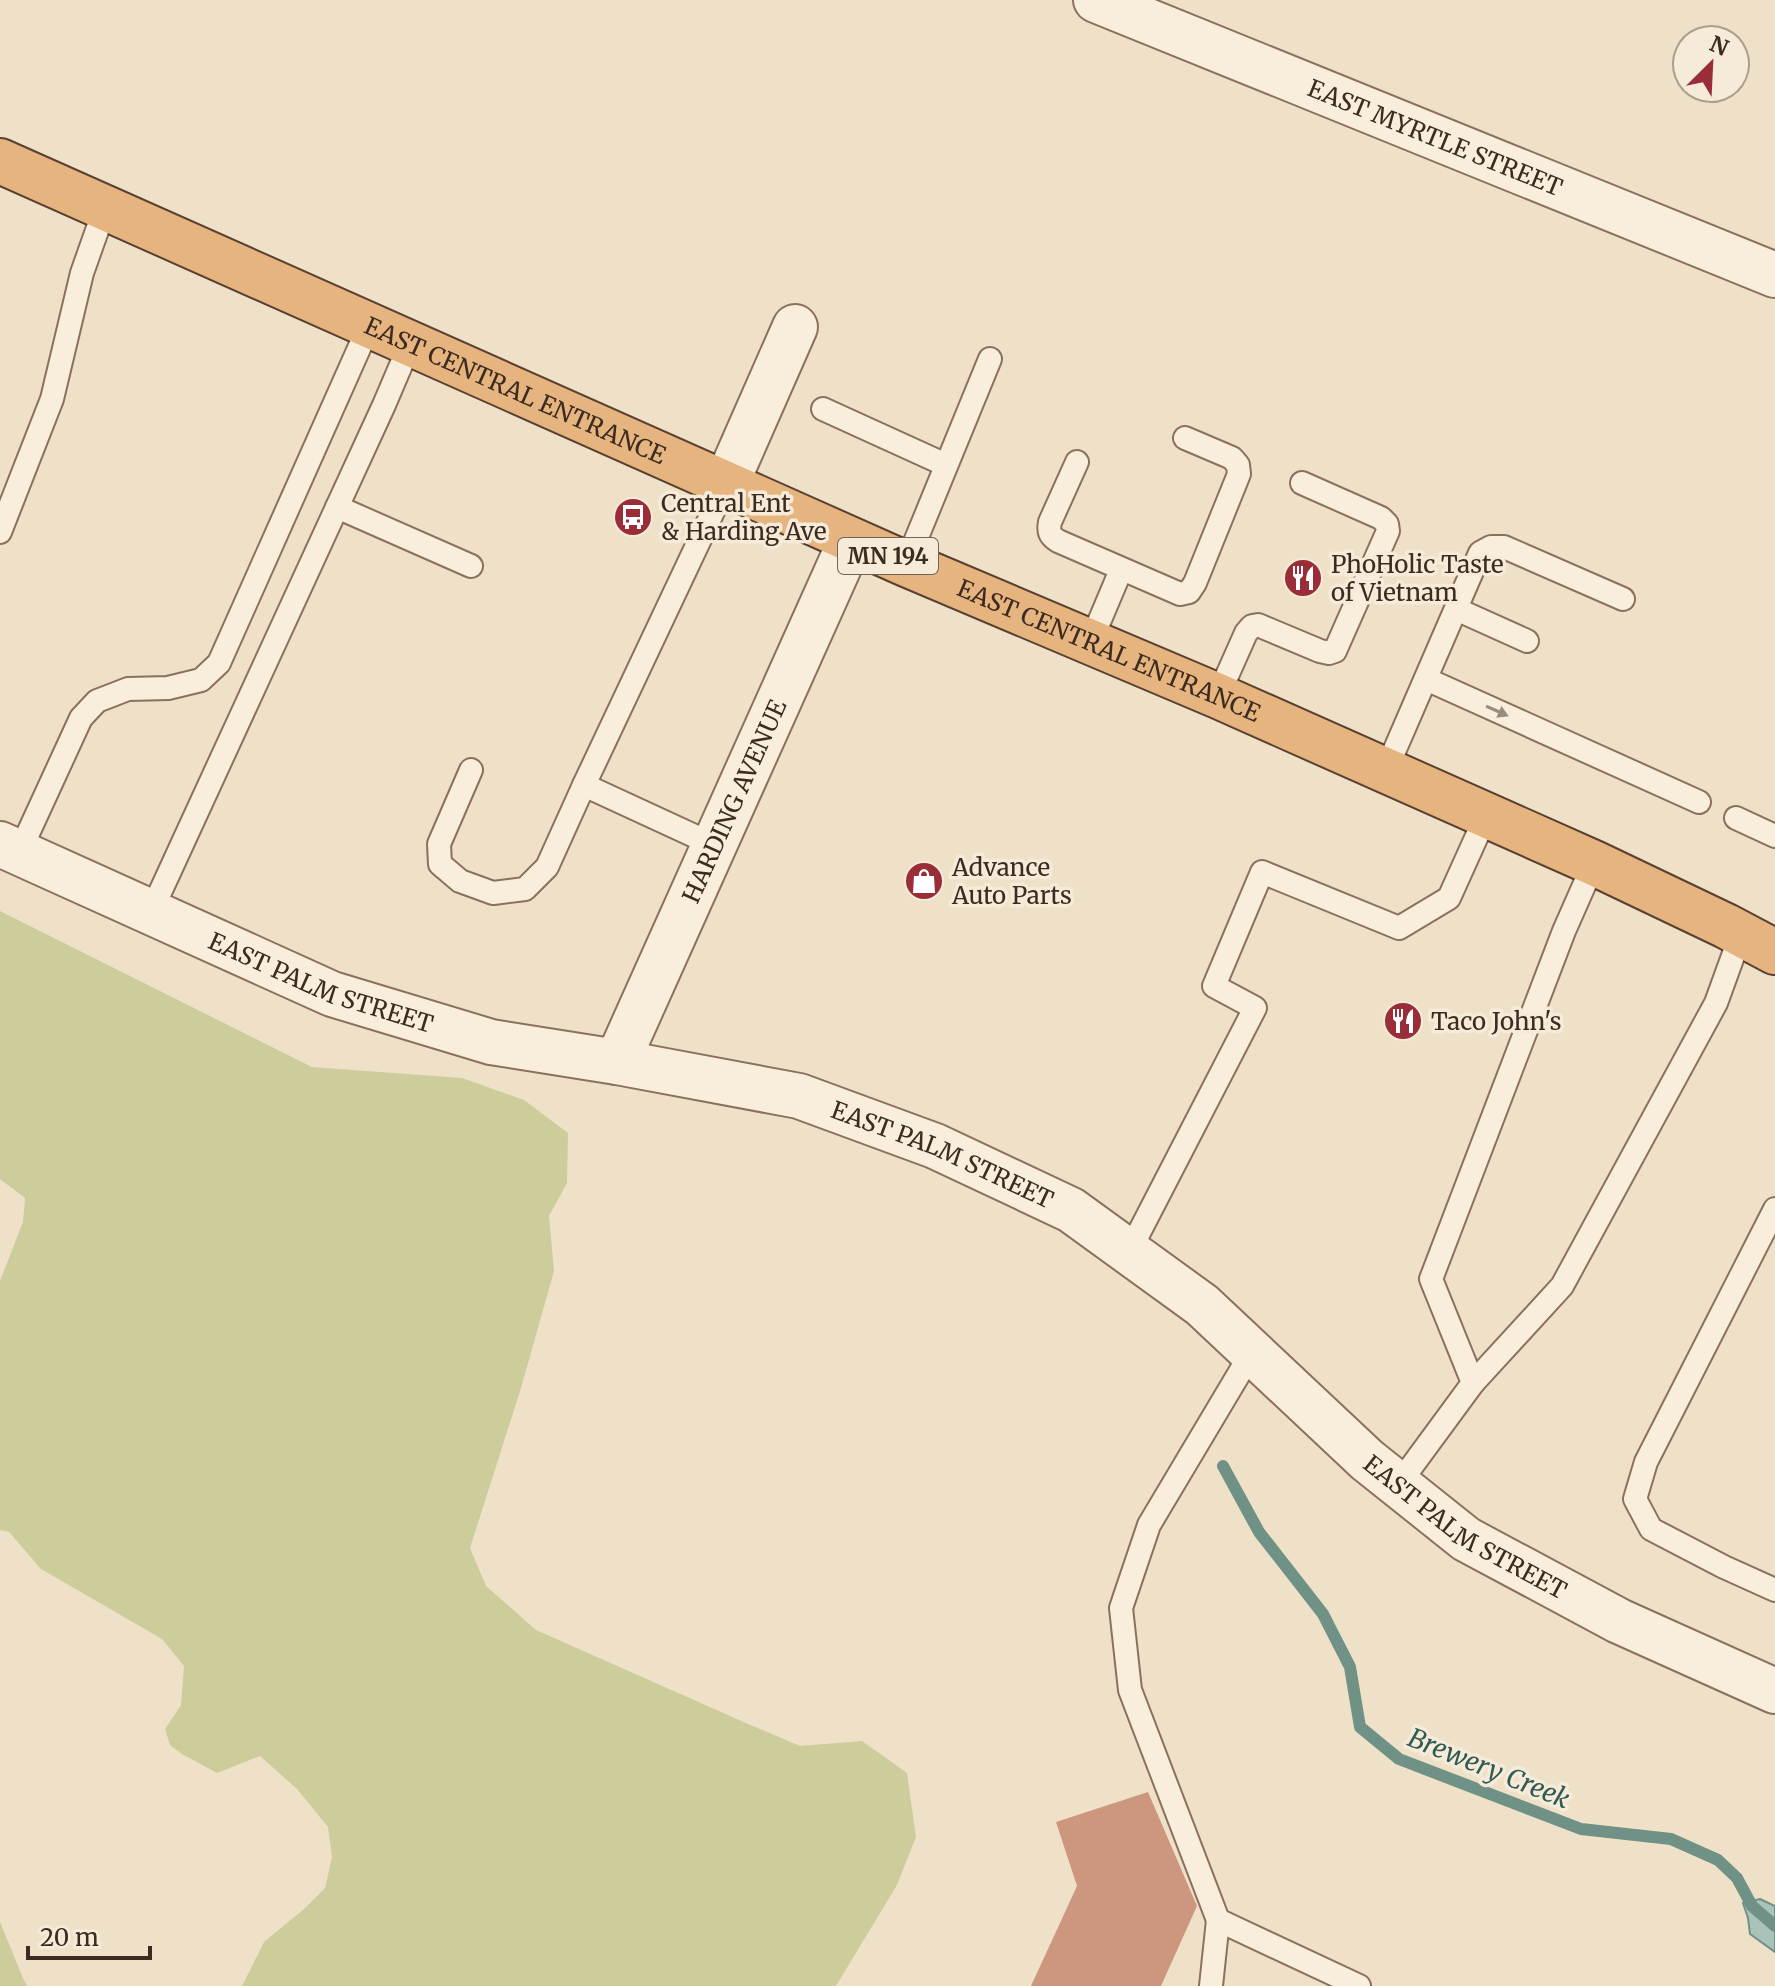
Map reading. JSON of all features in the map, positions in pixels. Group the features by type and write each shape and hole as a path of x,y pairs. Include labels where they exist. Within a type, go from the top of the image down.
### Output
{"highway":[{"name":"EAST CENTRAL ENTRANCE","path":"0,161 851,540 1386,770 1594,863 1758,943"}],"street":[{"name":"EAST MYRTLE STREET","path":"1096,0 1775,275"},
{"path":"726,484 795,327"},
{"name":"HARDING AVENUE","path":"617,1062 851,540"},
{"name":"EAST PALM STREET","path":"9,848 332,994 491,1042 799,1096 935,1146 1071,1210 1202,1305 1367,1460 1466,1539 1619,1621 1775,1691"}],"lane":[{"path":"0,532 52,399 82,273 105,208"},
{"path":"9,848 81,718 97,701 128,689 168,688 201,680 219,663 369,326"},
{"path":"151,912 410,344"},
{"path":"906,564 990,359"},
{"path":"823,409 946,465"},
{"path":"1077,462 1050,522 1051,536 1180,594 1189,592 1239,474 1238,465 1232,458 1185,438"},
{"path":"1218,696 1252,626 1258,625 1320,651 1335,651 1388,531 1387,524 1381,518 1302,483"},
{"path":"471,770 439,844 440,864 460,881 493,893 525,889 547,867 726,484"},
{"path":"337,507 471,566"},
{"path":"1386,770 1480,553 1491,547 1504,547 1623,599"},
{"path":"1091,641 1121,570"},
{"path":"1456,609 1527,641"},
{"path":"1426,679 1699,802"},
{"path":"584,785 714,845"},
{"path":"1129,1252 1255,1008 1214,986 1262,872 1399,928 1449,898 1486,816"},
{"path":"1736,818 1775,836"},
{"path":"1473,1383 1431,1279 1564,931 1594,863"},
{"path":"1398,1485 1473,1383 1562,1286 1716,1003 1758,943"},
{"path":"1775,1209 1646,1462 1635,1499 1651,1529 1775,1590"},
{"path":"1211,1986 1218,1920 1130,1690 1121,1608 1149,1525 1252,1352"},
{"path":"1218,1920 1359,1986"}],"green space":[{"path":"0,911 312,1067 462,1078 524,1100 568,1133 567,1183 549,1216 554,1271 470,1548 486,1586 536,1630 800,1746 862,1741 907,1773 916,1837 897,1885 836,1986 242,1986 264,1942 325,1888 332,1857 328,1827 297,1789 260,1756 217,1773 170,1745 165,1729 181,1705 184,1666 162,1639 41,1569 9,1532 0,1530 0,1281 23,1222 25,1198 0,1179"},
{"path":"0,1922 23,1978 27,1986 0,1986"}],"shaded area":[{"path":"1760,1899 1775,1906 1775,1952 1750,1934 1743,1903"}],"building":[{"path":"1148,1792 1197,1906 1161,1986 1031,1986 1077,1886 1056,1822"}],"waterway":[{"name":"Brewery Creek","path":"1223,1466 1259,1532 1323,1614 1350,1667 1360,1727 1399,1759 1581,1829 1671,1839 1718,1860 1737,1878 1752,1906 1775,1926"}],"place":[{"name":"Central Ent & Harding Ave","path":"633,517"},
{"name":"PhoHolic Taste of Vietnam","path":"1303,578"},
{"name":"Advance Auto Parts","path":"924,881"},
{"name":"Taco John's","path":"1403,1021"}]}
